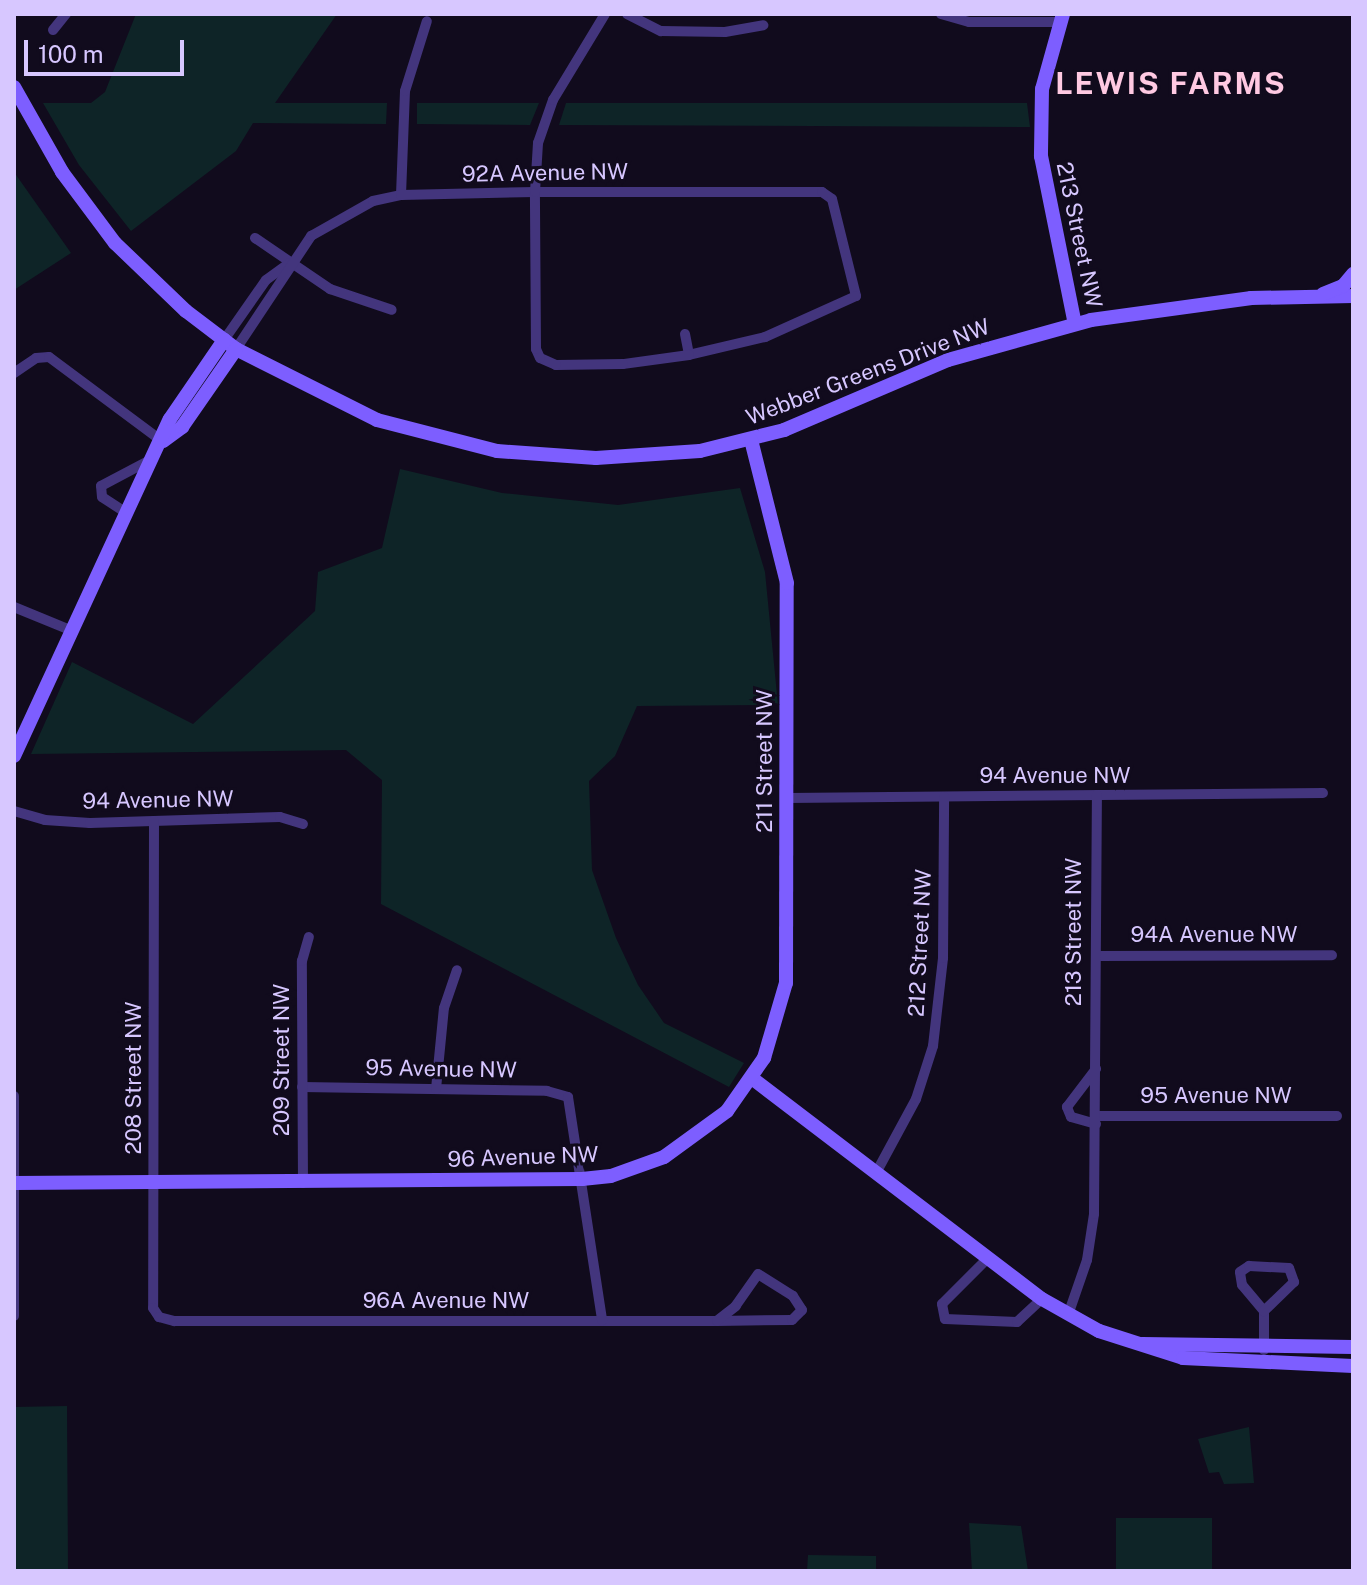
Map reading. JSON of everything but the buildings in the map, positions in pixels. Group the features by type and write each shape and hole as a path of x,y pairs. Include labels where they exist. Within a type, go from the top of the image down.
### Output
{"street":[{"path":"53,30 66,14"},
{"path":"605,14 553,100 538,143 535,192 536,349 540,358 556,365 623,364 689,355 685,334"},
{"path":"627,14 661,31 725,32 763,25"},
{"path":"941,14 969,22 1062,18"},
{"name":"213 Street NW","path":"1062,18 1042,89 1041,156 1075,324"},
{"path":"401,195 405,91 427,21"},
{"name":"Webber Greens Drive NW","path":"14,87 62,172 115,243 230,344 377,420 497,451 637,458 751,440 948,360 1075,324 1163,307 1353,296"},
{"name":"92A Avenue NW","path":"230,344 266,280 290,262 332,220 401,195 822,192 832,199 857,288 856,296 839,307 765,337 689,355"},
{"path":"255,238 330,289 392,310"},
{"path":"1311,297 1334,291 1353,274"},
{"path":"14,756 125,512 163,442 170,419 230,344"},
{"path":"14,373 36,358 49,357 163,442"},
{"name":"211 Street NW","path":"751,440 787,583 788,798 786,983 773,1038 753,1079"},
{"path":"125,512 102,497 101,486 154,459"},
{"path":"14,607 70,630"},
{"name":"94 Avenue NW","path":"788,798 1323,793"},
{"name":"213 Street NW","path":"1068,1315 1091,1238 1097,1068 1097,795"},
{"name":"212 Street NW","path":"876,1173 916,1099 933,1046 942,989 944,797"},
{"name":"94 Avenue NW","path":"14,811 45,820 280,817 303,824"},
{"name":"208 Street NW","path":"154,821 153,1308 159,1317 174,1321"},
{"name":"209 Street NW","path":"303,1183 302,961 309,937"},
{"name":"94A Avenue NW","path":"1097,956 1332,955"},
{"path":"436,1089 444,1008 457,970"},
{"path":"1096,1120 1071,1117 1067,1107 1097,1068"},
{"path":"753,1079 1042,1299 1068,1315 1142,1344 1158,1354 1263,1364 1353,1366"},
{"name":"96 Avenue NW","path":"15,1183 303,1183 611,1176 664,1157 709,1127 753,1079"},
{"name":"95 Avenue NW","path":"302,1087 547,1091 568,1097 573,1106 582,1179"},
{"path":"14,1096 14,1316"},
{"name":"95 Avenue NW","path":"1096,1120 1337,1116"},
{"path":"582,1179 602,1320"},
{"path":"988,1258 942,1304 945,1319 1017,1322 1042,1299"},
{"path":"1263,1364 1264,1311 1242,1285 1240,1272 1249,1266 1289,1268 1294,1282 1264,1311"},
{"name":"96A Avenue NW","path":"174,1321 717,1321 792,1320 802,1310 793,1296 758,1274 736,1306 717,1321"},
{"path":"1142,1344 1353,1347"}],"green space":[{"path":"136,14 337,14 275,103 387,103 386,124 253,123 236,151 131,231 79,165 43,103 91,103 105,92"},
{"path":"417,103 539,103 530,125 417,124"},
{"path":"566,103 1027,103 1030,127 559,125"},
{"path":"14,172 71,253 14,290"},
{"path":"400,469 502,493 618,505 740,488 765,572 778,705 637,706 615,756 589,781 592,870 616,938 638,985 664,1023 744,1063 729,1087 381,904 382,780 346,750 31,754 72,662 193,724 315,611 318,572 382,548"},
{"path":"67,1406 68,1571 14,1571 14,1407"},
{"path":"1249,1427 1254,1483 1224,1484 1219,1472 1209,1473 1198,1439"},
{"path":"1116,1518 1212,1518 1212,1571 1116,1571"},
{"path":"969,1523 1021,1526 1028,1571 972,1571"},
{"path":"808,1555 876,1556 876,1571 807,1571"}],"district":[{"name":"LEWIS FARMS","path":"1171,83"}]}
